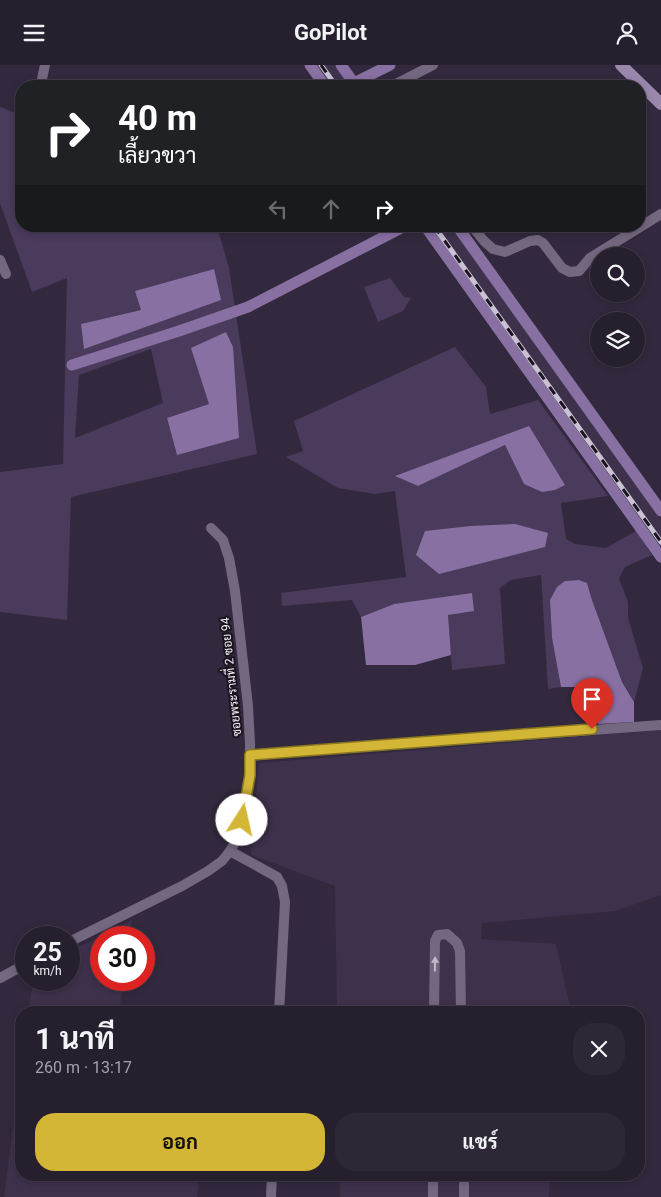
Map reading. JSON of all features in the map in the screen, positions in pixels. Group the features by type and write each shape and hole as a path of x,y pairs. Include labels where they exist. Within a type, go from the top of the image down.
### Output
{"main road":[{"path":"621,65 637,80"},
{"path":"646,89 661,103"}],"street":[{"path":"42,79 45,65"},
{"path":"403,80 432,65"},
{"path":"646,223 661,214"},
{"path":"477,232 493,249 505,252 530,241 538,240 543,243 562,268 570,272 579,271 590,258 632,232"},
{"path":"0,261 6,274"},
{"name":"ซอยพระรามที่ 2 ซอย 94","path":"80,937 182,886 208,871 222,861 237,839 250,775 248,706 235,591 229,558 223,540 211,528"},
{"path":"250,755 661,725"},
{"path":"230,851 277,877 282,885 285,902 279,1006"},
{"path":"434,1006 435,941 438,935 447,934 457,943 460,951 461,1006"},
{"path":"0,978 15,970"},
{"path":"271,1197 272,1181"},
{"path":"433,1181 433,1197"},
{"path":"464,1181 464,1197"}],"shaded area":[{"path":"314,65 335,65 346,80 325,80"},
{"path":"0,107 15,113 15,232 219,232 229,268 257,454 71,497 67,620 0,612 0,472 63,464 67,278 32,292 0,203","holes":["214,269 84,349 82,324 141,310 136,291","151,349 163,403 75,438 79,375","209,404 177,455 167,418"]},
{"path":"431,232 455,232 661,520 661,550"},
{"path":"214,269 221,300 84,349 81,324 141,310 135,291"},
{"path":"390,278 404,297 411,298 403,311 378,322 364,287"},
{"path":"226,332 233,347 239,438 177,455 167,418 209,404 191,348"},
{"path":"455,347 486,387 490,414 538,400 608,496 561,503 566,539 575,544 606,548 636,531 652,555 625,567 619,578 628,602 628,618 643,668 634,702 622,682 587,583 579,580 565,581 550,600 552,638 561,687 548,689 541,575 511,580 500,588 505,664 452,670 448,615 472,594 394,604 361,617 352,600 282,606 281,593 406,577 395,491 375,494 338,488 286,457 303,451 294,421","holes":["529,426 524,484 505,445 418,486 396,476"]},
{"path":"529,426 565,485 555,490 542,492 524,484 505,445 418,486 395,476"},
{"path":"515,524 548,533 545,547 439,574 416,555 425,531"},
{"path":"579,580 587,583 622,682 634,702 634,722 598,724 595,687 561,687 552,638 550,600 557,587 565,581"},
{"path":"472,593 474,611 448,615 451,655 415,665 366,665 361,617 394,604"},
{"path":"661,730 661,895 615,911 482,923 481,939 556,944 570,1006 337,1006 335,886 251,855 259,763"},
{"path":"132,920 131,926 120,926"},
{"path":"90,941 90,991 122,991 120,1006 29,1006 31,991 80,991 80,946"},
{"path":"15,1113 15,1181 199,1181 197,1197 4,1197"},
{"path":"340,1181 550,1181 549,1197 340,1197"}],"waterway":[{"path":"310,65 321,80"},
{"path":"341,65 352,80"},
{"path":"360,80 390,65"},
{"path":"72,365 248,307 393,232"},
{"path":"429,232 661,557"},
{"path":"461,232 661,511"}],"railway":[{"path":"321,65 332,80"},
{"path":"438,232 661,542"}],"route":[{"path":"242,820 250,775 250,755 592,729"}]}
